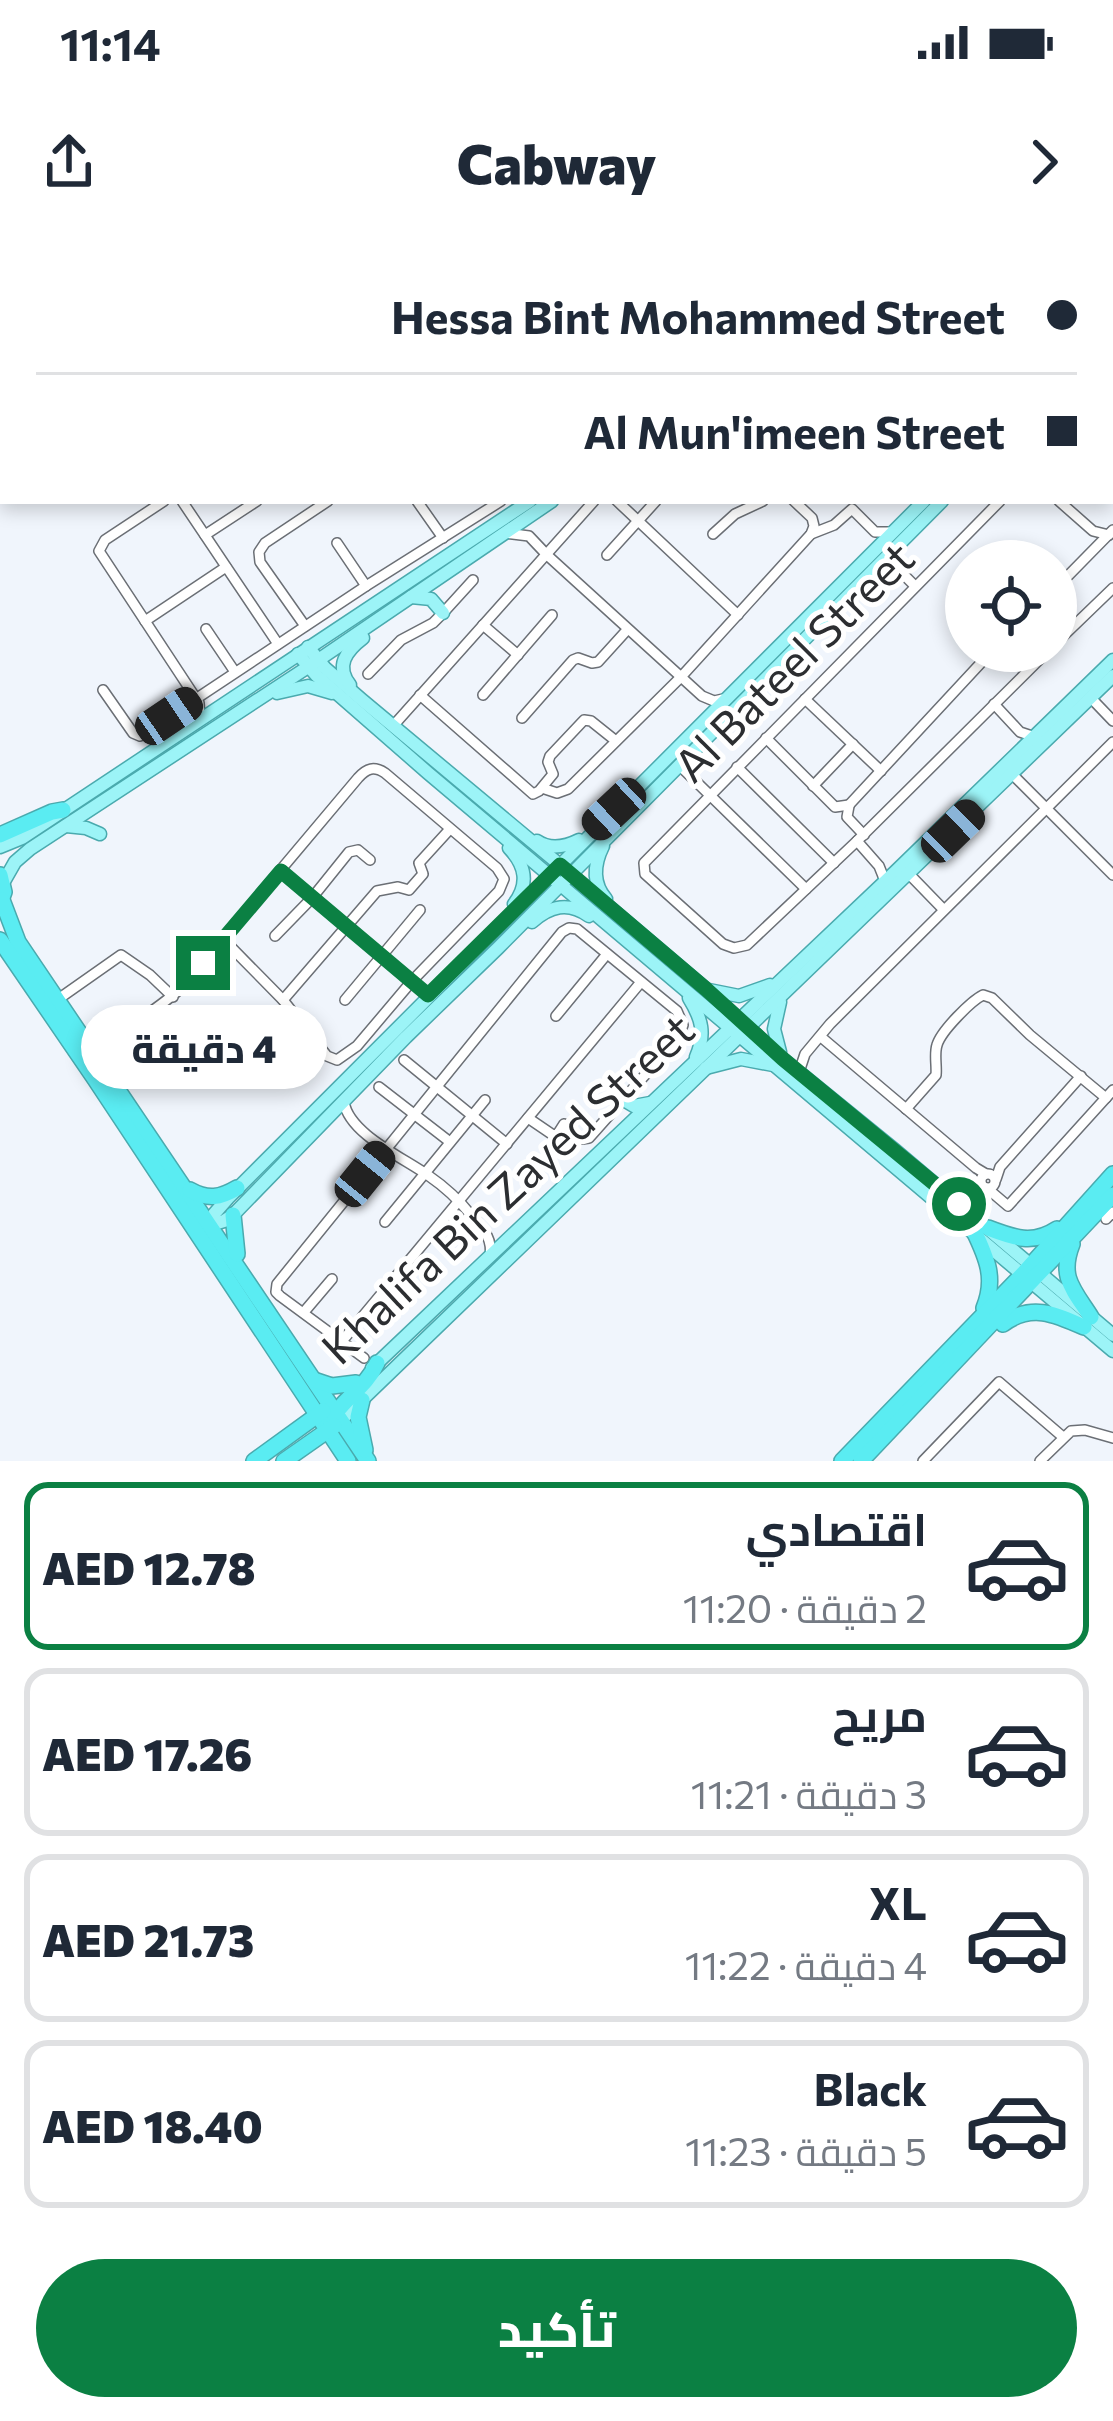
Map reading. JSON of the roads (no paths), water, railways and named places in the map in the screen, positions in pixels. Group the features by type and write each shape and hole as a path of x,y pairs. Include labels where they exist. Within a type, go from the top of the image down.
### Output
{"highway":[{"path":"0,835 52,812 64,818"},
{"path":"1,890 18,942 87,1045 103,1053 312,1378 345,1456 312,1452 286,1461"},
{"path":"0,940 291,1376 368,1461"},
{"path":"0,954 21,970"},
{"path":"140,1149 152,1155 199,1221 211,1225"},
{"path":"842,1461 978,1319 1103,1217 1113,1174"},
{"path":"187,1189 213,1198 237,1188"},
{"path":"978,1319 988,1299 991,1276 981,1230 1028,1240 1046,1236 1106,1192"},
{"path":"861,1461 874,1454 1106,1192"},
{"path":"232,1215 241,1269"},
{"path":"208,1251 211,1225"},
{"path":"1076,1235 1066,1260 1067,1280 1087,1322"},
{"path":"208,1251 220,1252 250,1295 266,1307"},
{"path":"958,1359 1021,1313 1050,1313 1087,1322"},
{"path":"265,1337 284,1354 358,1461"},
{"path":"272,1461 329,1418 368,1380 370,1360"},
{"path":"291,1376 300,1414 297,1431"},
{"path":"312,1378 332,1386 356,1383"},
{"path":"362,1400 358,1422 368,1461"},
{"name":"Khalifa Bin Zayed Street","path":"254,1461 297,1431 329,1418"},
{"name":"Khalifa Bin Zayed Street","path":"286,1461 329,1418"}],"main road":[{"path":"248,704 548,504"},
{"path":"510,824 541,844 561,847 583,838 921,504"},
{"path":"560,874 607,837 939,504"},
{"path":"0,847 104,800 506,505"},
{"path":"438,579 435,594 445,612"},
{"path":"410,598 431,599 445,612"},
{"path":"362,700 343,675 344,660 384,615"},
{"path":"297,654 362,700 510,824 652,962 740,1027 981,1230 1087,1322 1113,1352"},
{"name":"Khalifa Bin Zayed Street","path":"329,1418 362,1400 897,875 1022,748 1028,734 1113,659"},
{"path":"313,663 338,695 489,824 560,874"},
{"name":"Khalifa Bin Zayed Street","path":"783,987 809,952 1012,774 1113,676"},
{"path":"1,890 22,854 200,719 298,686 338,695"},
{"path":"621,804 560,874 494,941 232,1215 211,1225 214,1214 237,1188 428,995 494,941 514,939 540,915 564,906 627,934 683,969 740,1027"},
{"path":"64,818 100,834"},
{"path":"622,821 644,820"},
{"path":"489,824 519,860 524,876 521,894 496,922 494,941"},
{"path":"607,837 596,880 602,895 619,910 627,934"},
{"path":"627,934 646,922"},
{"path":"809,952 810,930"},
{"path":"680,952 683,969"},
{"path":"682,987 702,1025 698,1066 741,1059 781,1062 800,1072 982,1185 981,1230"},
{"path":"706,989 739,995 783,987 774,1022 781,1062"},
{"name":"Khalifa Bin Zayed Street","path":"329,1418 370,1360 511,1238 651,1103 698,1066"},
{"path":"623,1102 634,1106 651,1103"},
{"path":"620,1131 628,1115 623,1102"},
{"path":"1087,1322 1113,1335"}],"street":[{"path":"159,504 99,547 104,562 198,701 217,716"},
{"path":"184,504 278,644"},
{"path":"205,536 253,504"},
{"path":"305,626 259,556 265,543 324,504"},
{"path":"419,504 443,538"},
{"path":"393,726 591,504"},
{"path":"620,504 738,615"},
{"path":"607,555 653,504"},
{"path":"712,534 756,504"},
{"path":"797,504 814,521 811,534"},
{"name":"Al Bateel Street","path":"806,889 750,942 734,948 723,944 645,874 644,863 997,504"},
{"path":"1062,504 1093,531 1112,532"},
{"path":"104,690 137,736 198,701 366,586 506,505"},
{"path":"542,788 557,793 568,789 681,677 811,534 834,525 852,509 875,532 893,532"},
{"path":"529,517 529,536"},
{"path":"1077,567 1112,532"},
{"path":"505,533 529,536 703,697 728,698"},
{"path":"338,544 366,586"},
{"path":"886,557 915,586"},
{"path":"145,621 226,567"},
{"path":"368,674 401,640 445,612 473,580"},
{"path":"1077,623 1113,588"},
{"path":"483,695 553,615"},
{"path":"483,625 518,655"},
{"path":"206,629 235,672"},
{"path":"522,718 573,661 598,662 627,630"},
{"path":"943,909 877,863 846,814 849,805 973,672"},
{"path":"679,765 806,889 1027,672"},
{"path":"420,695 535,794 553,774 550,756 584,720 616,741"},
{"path":"703,697 707,717"},
{"path":"1090,698 1113,722"},
{"path":"805,699 881,771"},
{"path":"198,701 200,719"},
{"path":"994,704 1028,734"},
{"path":"766,738 836,807 849,805"},
{"path":"800,1072 802,1058 821,1037 1113,742"},
{"path":"813,786 853,744"},
{"path":"737,767 834,862"},
{"path":"103,1053 173,998 358,778 369,769 386,773 500,872 504,883 361,1041 334,1060 223,939"},
{"path":"1012,774 1113,875"},
{"path":"440,821 459,798"},
{"path":"283,1000 376,891 410,888 423,874 418,866 450,829"},
{"path":"275,936 350,852 358,850 370,860"},
{"path":"281,871 428,995"},
{"path":"345,1000 420,910"},
{"path":"370,1360 280,1296 277,1284 562,932 577,929 629,967 640,982 677,1011 683,1025 678,1037 588,1139 564,1124 553,1135 528,1118"},
{"path":"627,934 634,954 629,967"},
{"path":"556,1016 607,954"},
{"path":"57,1000 121,955 173,998"},
{"path":"629,967 641,960 652,962"},
{"path":"344,1340 640,982"},
{"path":"821,1037 906,1108 982,1185 1010,1204 1110,1094 1030,1035 992,998 980,995 938,1041 936,1075 906,1108"},
{"path":"404,1060 507,1144"},
{"path":"982,1185 1081,1076"},
{"path":"379,1087 450,1142"},
{"path":"345,1098 350,1119 459,1201 488,1235 490,1257"},
{"path":"385,1222 485,1100"},
{"path":"325,1118 350,1119"},
{"path":"488,1235 511,1238"},
{"path":"304,1312 332,1279"},
{"path":"922,1461 999,1382 1063,1437"},
{"path":"1040,1461 1071,1431 1113,1438"}]}
